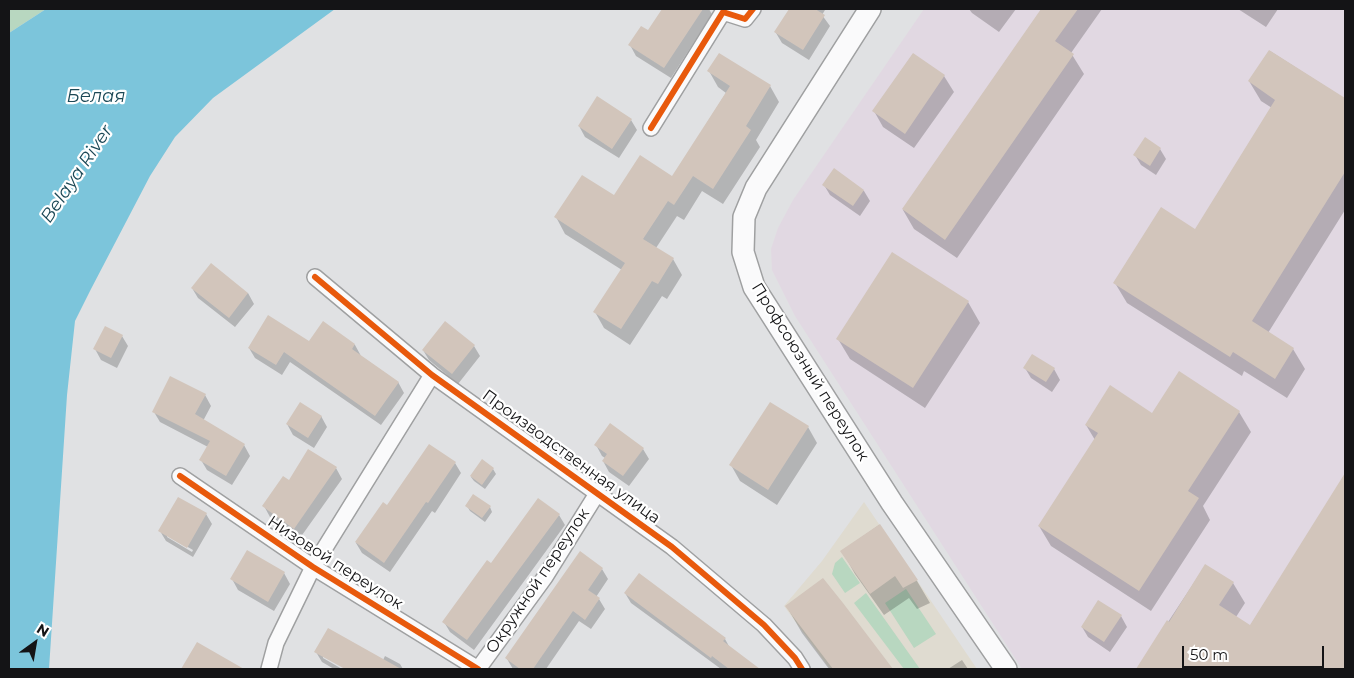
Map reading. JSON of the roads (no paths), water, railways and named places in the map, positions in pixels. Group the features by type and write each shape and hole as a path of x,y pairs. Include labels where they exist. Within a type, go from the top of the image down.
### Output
{"main road":[{"name":"Профсоюзный переулок","path":"870,9 756,188 744,218 743,252 754,287 892,503 1006,669"}],"street":[{"path":"651,128 723,12 745,19 753,9"},
{"name":"Производственная улица","path":"315,277 432,375 598,492 672,547 764,625 795,658 802,669"},
{"path":"269,669 276,643 313,567 432,375"},
{"name":"Низовой переулок","path":"180,476 313,567 478,669"},
{"name":"Окружной переулок","path":"478,669 545,576 598,492"}],"water":[{"name":"Белая","path":"46,9 335,9 213,98 175,137 150,176 75,321 67,395 49,669 9,669 9,33"}],"water label":[{"name":"Belaya River","path":"77,174"}]}
